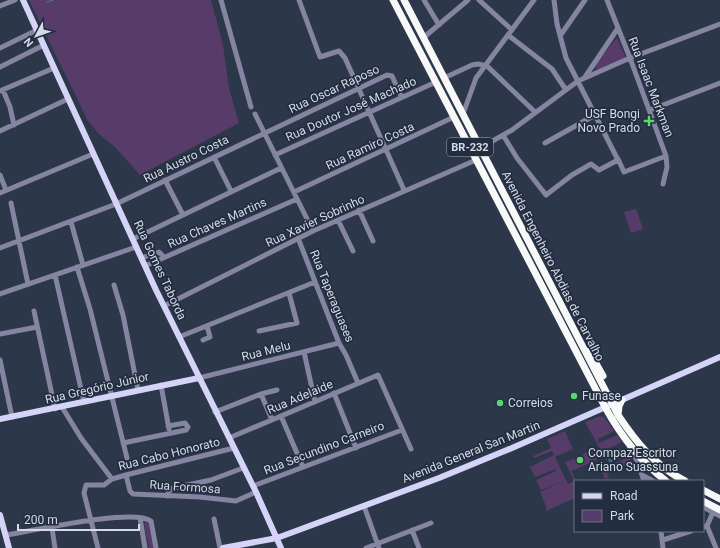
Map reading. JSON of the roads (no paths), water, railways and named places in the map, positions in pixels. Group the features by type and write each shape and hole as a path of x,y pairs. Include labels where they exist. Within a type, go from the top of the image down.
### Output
{"highway":[{"name":"Avenida Engenheiro Abdias de Carvalho","path":"394,0 600,398 605,413 637,457 665,480"},
{"name":"Avenida Engenheiro Abdias de Carvalho","path":"404,0 606,393 613,401 618,415 630,434 645,451 663,468 683,480"},
{"path":"566,334 580,342 592,356 613,401 622,400"},
{"path":"618,415 619,406 622,400"},
{"path":"621,435 632,444 645,451 637,457"},
{"path":"704,491 720,499"},
{"path":"704,502 716,511"}],"main road":[{"name":"Rua Gomes Taborda","path":"23,0 136,247 215,412 256,492 281,548"},
{"path":"622,400 720,357"},
{"name":"Rua Gregório Júnior","path":"0,419 199,378"},
{"name":"Avenida General San Martin","path":"223,548 277,538 364,506 605,413 613,401"},
{"path":"0,515 9,548"}],"street":[{"path":"0,6 15,0"},
{"path":"221,0 252,107"},
{"path":"299,0 320,56 339,50 345,58 404,190"},
{"path":"424,0 439,25"},
{"path":"423,38 468,0"},
{"path":"479,0 512,30"},
{"path":"463,114 472,86 484,66 488,63 534,0"},
{"path":"554,0 560,36 566,58 624,172 666,156"},
{"path":"560,36 585,0"},
{"name":"Rua Isaac Markman","path":"607,0 650,110 666,156 667,168 663,184"},
{"path":"480,148 504,135 578,80 630,58 720,24"},
{"path":"585,77 618,28"},
{"path":"0,48 37,30"},
{"path":"508,35 552,69 566,90"},
{"path":"0,67 44,45"},
{"path":"444,78 472,65 478,64 487,66 536,112"},
{"path":"14,125 2,91 54,68"},
{"name":"Rua Oscar Raposo","path":"264,132 389,75 393,79 401,96"},
{"name":"Rua Doutor José Machado","path":"274,154 401,96 436,82"},
{"path":"650,110 720,83"},
{"path":"0,131 68,99"},
{"path":"255,114 313,231"},
{"path":"545,143 595,115"},
{"name":"Rua Ramiro Costa","path":"294,192 454,117"},
{"name":"Rua Austro Costa","path":"0,248 116,204 264,132"},
{"path":"504,135 517,158 543,192 548,194 572,174 591,164 599,170 618,160"},
{"path":"0,193 93,154"},
{"path":"214,157 231,191"},
{"name":"Rua Xavier Sobrinho","path":"164,306 298,238 404,190 476,160"},
{"path":"133,239 281,168"},
{"path":"0,175 6,190"},
{"path":"165,180 183,215"},
{"name":"Rua Chaves Martins","path":"145,266 297,199"},
{"path":"12,203 28,284"},
{"path":"359,210 374,241"},
{"path":"338,220 353,251"},
{"path":"71,222 80,266 127,458"},
{"name":"Rua Taperaguases","path":"298,238 338,343 346,355 358,383"},
{"path":"0,294 136,247"},
{"path":"142,258 159,252 164,257"},
{"path":"55,275 84,402"},
{"path":"179,337 315,282"},
{"path":"114,285 123,315 138,390"},
{"path":"259,331 297,323 289,293"},
{"path":"34,311 55,408"},
{"path":"203,340 210,337 207,326"},
{"path":"0,334 37,327"},
{"name":"Rua Melu","path":"199,378 338,343"},
{"path":"304,352 315,402"},
{"path":"0,360 12,417"},
{"name":"Rua Adelaide","path":"229,438 358,383 379,376 402,430"},
{"path":"161,385 170,432"},
{"path":"215,412 261,394 276,390"},
{"path":"334,393 356,448"},
{"path":"261,394 272,420"},
{"path":"62,407 81,438 112,479"},
{"path":"281,416 303,467"},
{"path":"123,443 170,432 186,430 188,427 185,423 168,426"},
{"path":"402,430 411,449"},
{"name":"Rua Secundino Carneiro","path":"253,486 402,430"},
{"name":"Rua Cabo Honorato","path":"92,520 84,493 84,487 87,484 104,485 112,479 126,475 234,448"},
{"path":"637,457 644,480"},
{"path":"167,496 169,491 173,488 220,477 244,468"},
{"name":"Rua Formosa","path":"126,475 131,494 236,500 256,492"},
{"path":"642,475 651,480"},
{"path":"364,506 378,546"},
{"path":"704,507 716,511 720,516"},
{"path":"716,511 705,526 716,548"},
{"path":"6,535 92,520 130,516 148,519 152,523 156,548"},
{"path":"140,518 145,548"},
{"path":"214,519 220,548"},
{"path":"92,520 98,548"},
{"path":"366,548 378,546 431,523"},
{"path":"52,528 55,548"},
{"path":"412,530 419,548"},
{"path":"662,532 663,548"},
{"path":"663,540 688,532"}],"water":[{"path":"620,449 623,455 610,462 607,455"}],"waterway":[{"path":"47,2 53,0"}],"place":[{"name":"USF Bongi Novo Prado","path":"649,121"},
{"name":"Funase","path":"574,396"},
{"name":"Correios","path":"500,403"},
{"name":"Compaz Escritor Ariano Suassuna","path":"580,460"}]}
